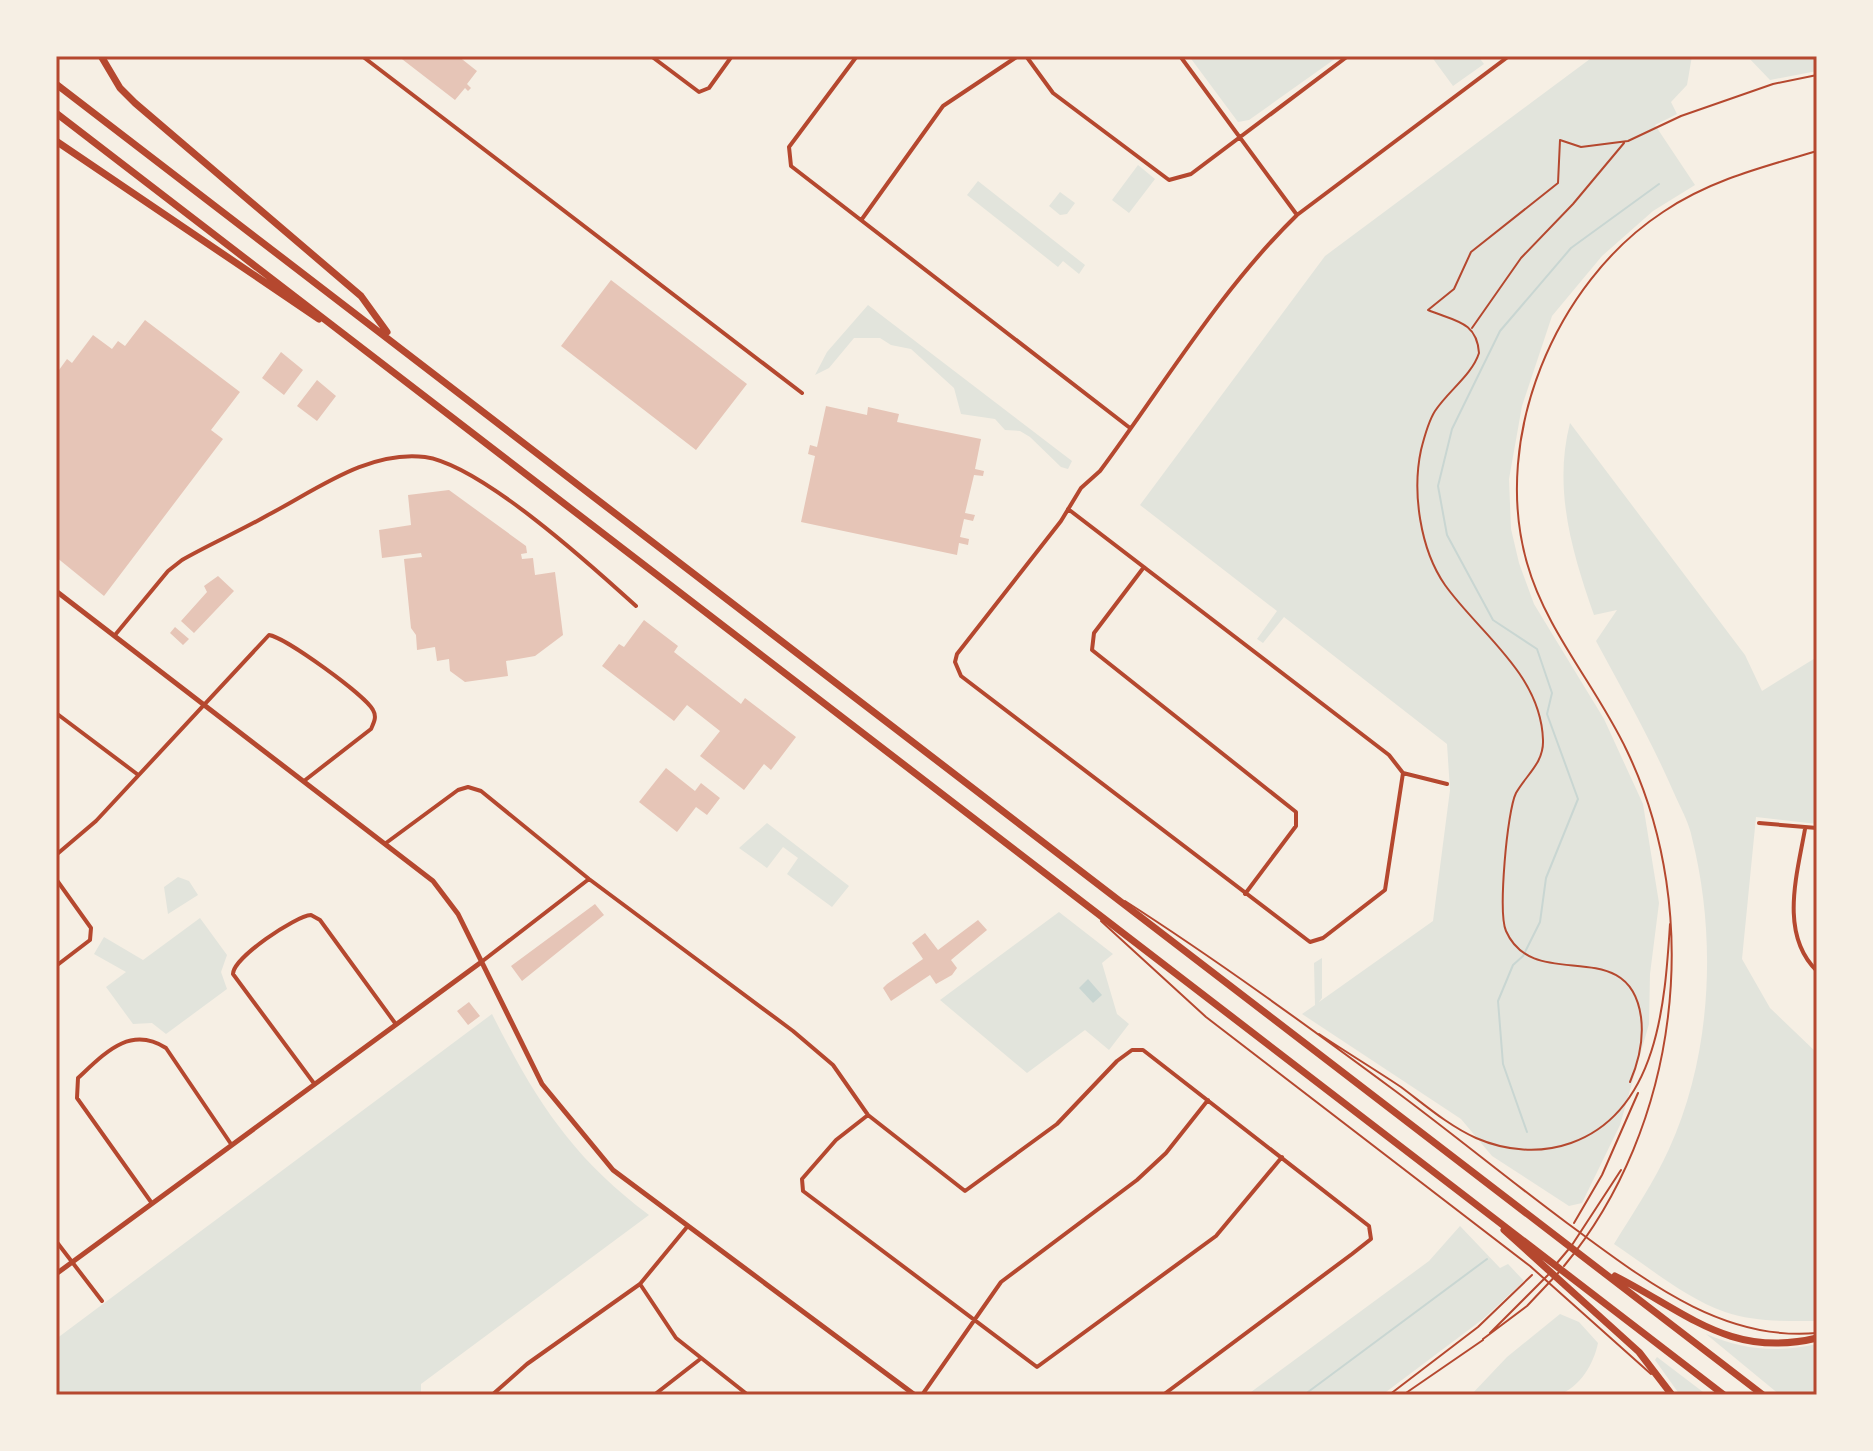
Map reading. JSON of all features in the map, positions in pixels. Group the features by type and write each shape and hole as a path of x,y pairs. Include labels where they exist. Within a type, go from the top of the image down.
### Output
{"highway":[{"path":"101,56 127,96 361,296 393,341"},
{"path":"56,84 1763,1395"},
{"path":"56,113 1479,1207 1577,1301 1639,1352 1672,1395"},
{"path":"56,141 348,336"},
{"path":"1535,1259 1588,1288 1724,1395"},
{"path":"1602,1270 1723,1336 1771,1345 1817,1336"}],"street":[{"path":"362,56 802,393"},
{"path":"651,56 699,92 709,88 732,56"},
{"path":"857,56 789,147 788,157 796,172 862,219 1130,428"},
{"path":"862,219 943,106 1018,56"},
{"path":"1026,56 1053,93 1169,180 1178,180 1348,56"},
{"path":"1180,56 1297,215"},
{"path":"1403,773 1385,890 1314,942 1305,940 961,676 955,662 957,654 1081,488 1100,471 1247,271 1297,215 1509,56"},
{"path":"1493,57 1498,64"},
{"path":"115,635 168,571 182,560 363,465 403,456 441,461 471,475 587,560 636,606"},
{"path":"1068,509 1389,755 1403,773 1447,784"},
{"path":"1144,567 1094,633 1092,650 1296,812 1296,826 1245,894"},
{"path":"56,591 386,843 447,897 542,1084 581,1136 613,1170 915,1395"},
{"path":"56,855 96,821 269,635 278,636 373,710 375,719 371,729 304,781"},
{"path":"56,714 137,774"},
{"path":"386,843 458,790 468,787 496,801 589,879 817,1051 833,1065 868,1115 962,1190 973,1187 1057,1124 1132,1050 1143,1050 1369,1226 1372,1237 1163,1395"},
{"path":"1759,823 1817,828"},
{"path":"1805,829 1793,903 1796,937 1808,962 1817,971"},
{"path":"56,879 91,928 91,935 90,940 56,966"},
{"path":"56,1274 313,1082 480,963 589,879"},
{"path":"313,1082 233,974 237,962 295,920 311,915 320,920 395,1023"},
{"path":"151,1202 77,1098 78,1078 131,1037 150,1038 166,1048 231,1144"},
{"path":"922,1395 973,1321 1011,1274 1137,1180 1166,1153 1208,1100"},
{"path":"868,1115 836,1140 810,1169 802,1179 803,1191 1037,1367 1055,1358 1216,1236 1282,1157"},
{"path":"492,1395 527,1364 640,1284 687,1227"},
{"path":"56,1241 102,1301"},
{"path":"640,1284 676,1338 699,1360 748,1395"},
{"path":"654,1395 699,1360"}],"lane":[{"path":"1403,1395 1535,1298 1569,1260 1610,1203 1649,1103 1664,1045 1671,982 1670,907 1659,842 1633,764 1546,610 1527,565 1517,501 1523,439 1540,374 1566,315 1590,279 1622,244 1658,215 1698,191 1737,175 1817,151"},
{"path":"1110,891 1472,1136 1509,1148 1561,1147 1582,1139 1609,1122 1629,1100 1641,1078 1662,1003 1670,907"},
{"path":"1077,897 1152,971 1206,1017 1535,1259"},
{"path":"1297,1020 1612,1256 1658,1287 1712,1316 1767,1331 1817,1336"},
{"path":"1483,1339 1538,1287 1587,1225 1624,1166"}],"path":[{"path":"1630,1082 1642,1035 1639,1008 1631,988 1605,969 1564,967 1520,949 1503,924 1507,833 1515,795 1541,757 1543,740 1539,716 1511,660 1444,583 1422,526 1417,489 1422,447 1434,413 1478,357 1478,339 1472,328 1428,310 1449,295 1459,282 1471,252 1558,183 1560,140 1581,147 1624,142 1711,105 1773,84 1817,75"},
{"path":"1472,328 1521,258 1573,204 1624,142"},
{"path":"1568,1230 1602,1175 1640,1088"},
{"path":"1389,1395 1478,1327 1535,1273"}],"shaded area":[{"path":"1189,56 1339,56 1249,120 1238,122"},
{"path":"1431,56 1478,56 1484,64 1453,86"},
{"path":"1594,56 1692,56 1687,85 1671,102 1677,114 1655,125 1695,185 1653,211 1602,256 1552,316 1522,406 1509,479 1511,529 1519,563 1534,604 1604,719 1643,804 1659,903 1650,974 1649,1024 1620,1125 1582,1203 1569,1206 1492,1156 1461,1119 1302,1014 1315,1005 1314,963 1322,958 1322,998 1319,1002 1433,921 1450,790 1447,744 1284,617 1263,643 1257,639 1277,611 1140,505 1325,256"},
{"path":"1747,56 1817,56 1817,71 1770,80"},
{"path":"1138,165 1155,179 1129,213 1112,200"},
{"path":"978,181 1085,265 1079,274 1063,261 1058,267 967,195"},
{"path":"1060,192 1075,203 1067,214 1060,215 1049,206"},
{"path":"868,305 1072,461 1068,469 1061,467 1020,431 1005,430 995,419 961,414 954,388 911,349 891,345 880,338 854,338 829,368 815,375 827,352"},
{"path":"1570,423 1745,655 1762,691 1817,657 1817,824 1756,817 1742,959 1770,1008 1817,1053 1817,1321 1759,1319 1725,1312 1682,1290 1614,1244 1669,1149 1694,1075 1706,995 1705,915 1687,820 1596,641 1617,610 1594,615 1572,544 1563,472"},
{"path":"767,823 849,886 832,907 787,874 798,858 783,847 767,868 739,848"},
{"path":"178,877 189,881 198,895 168,914 164,887"},
{"path":"1059,912 1113,954 1102,963 1117,1014 1129,1024 1109,1050 1085,1030 1027,1073 940,1000"},
{"path":"200,918 227,955 221,972 227,989 166,1034 152,1023 133,1024 106,987 126,972 94,954 104,937 143,960"},
{"path":"1088,979 1102,995 1093,1003 1079,988"},
{"path":"492,1014 557,1125 598,1171 649,1215 421,1384 421,1395 56,1395 56,1339"},
{"path":"1460,1226 1500,1268 1508,1264 1524,1281 1483,1319 1382,1395 1247,1395 1429,1261"},
{"path":"1560,1314 1579,1322 1598,1343 1593,1359 1573,1387 1550,1396 1471,1395 1507,1357"},
{"path":"1706,1334 1733,1344 1761,1348 1817,1344 1817,1395 1780,1395"},
{"path":"1657,1357 1707,1395 1680,1395 1655,1360"}],"building":[{"path":"398,56 458,56 477,71 467,84 471,88 468,91 465,88 455,100"},
{"path":"611,280 747,384 696,450 561,346"},
{"path":"145,320 240,392 211,430 223,439 104,596 56,557 56,367 59,370 67,359 72,363 93,335 112,349 118,341 125,346"},
{"path":"281,352 303,370 284,395 262,378"},
{"path":"317,380 336,396 317,421 297,406"},
{"path":"826,406 867,415 868,407 899,414 897,422 981,439 975,469 984,471 983,476 974,475 965,513 975,515 973,521 964,519 960,537 969,539 968,545 959,543 957,555 801,522 815,456 808,454 810,445 817,447"},
{"path":"449,490 526,546 527,553 521,554 522,559 533,558 535,575 555,572 563,635 535,656 506,661 508,676 465,682 450,671 449,659 437,661 435,647 417,650 416,635 411,628 404,559 422,557 421,553 382,558 379,530 411,525 408,495"},
{"path":"218,576 234,591 194,633 181,621 207,592 204,586"},
{"path":"644,620 678,646 674,652 741,704 745,698 796,737 771,770 764,764 744,790 700,756 720,731 687,705 674,721 602,666 619,644 624,647"},
{"path":"175,627 189,639 183,645 170,633"},
{"path":"666,768 695,791 701,783 720,798 707,815 696,807 677,832 639,802"},
{"path":"595,904 604,915 522,981 511,966"},
{"path":"978,920 987,930 951,960 957,968 952,975 936,984 930,975 891,1001 883,988 923,959 912,943 925,933 938,950"},
{"path":"469,1002 480,1016 468,1025 457,1011"}],"waterway":[{"path":"1527,1132 1503,1064 1498,1001 1513,965 1523,956 1540,922 1546,878 1578,799 1547,714 1552,693 1537,649 1493,620 1447,535 1438,486 1452,429 1500,331 1571,248 1659,184"},
{"path":"1304,1395 1487,1259"}]}
